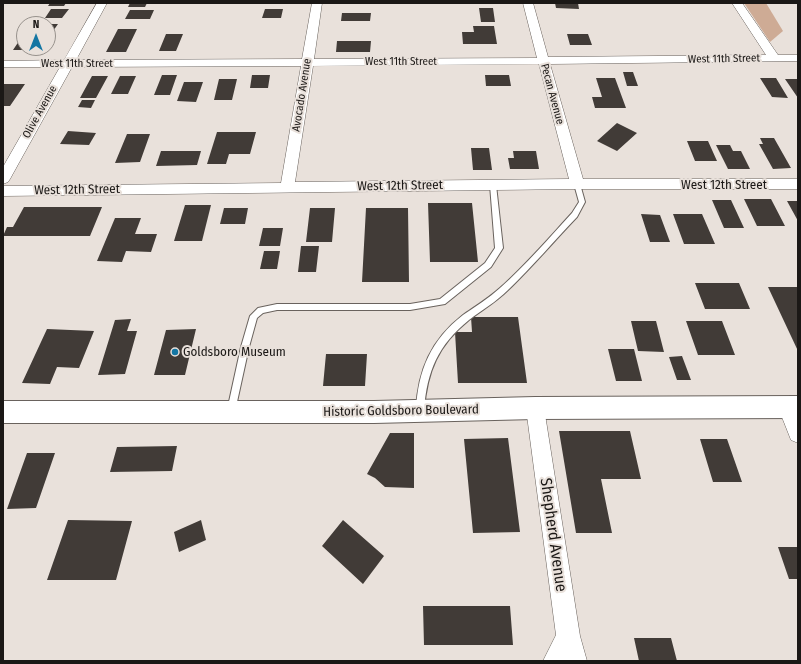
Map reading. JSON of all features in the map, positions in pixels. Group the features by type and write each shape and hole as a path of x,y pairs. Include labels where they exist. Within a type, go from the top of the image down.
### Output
{"street":[{"name":"Olive Avenue","path":"3,179 102,3"},
{"name":"Avocado Avenue","path":"288,187 317,3"},
{"name":"Pecan Avenue","path":"528,3 577,184"},
{"path":"737,3 774,58"},
{"name":"West 11th Street","path":"3,64 798,58"},
{"name":"West 12th Street","path":"3,191 577,184 798,184"},
{"path":"792,407 798,434"},
{"name":"Historic Goldsboro Boulevard","path":"3,412 420,411 534,408 792,407"},
{"name":"Shepherd Avenue","path":"534,408 568,636 575,661"},
{"path":"555,661 568,636"}],"lane":[{"path":"420,411 420,392 426,368 442,339 461,321 493,299 574,215 582,202 577,184"},
{"path":"231,412 245,348 254,316 261,310 277,307 410,307 442,302 488,265 499,248 493,185"}],"shaded area":[{"path":"744,3 766,3 783,31 770,42"}],"building":[{"path":"50,3 66,3 64,6 48,6"},
{"path":"130,3 147,3 145,7 128,7"},
{"path":"555,3 578,3 579,9 556,8"},
{"path":"479,8 493,8 495,22 481,22"},
{"path":"51,9 69,9 62,18 56,18 56,16 46,16"},
{"path":"265,9 283,9 281,18 262,18"},
{"path":"130,10 154,10 150,19 125,19"},
{"path":"342,13 371,13 370,21 341,21"},
{"path":"473,26 494,26 497,44 463,44 462,32 474,32"},
{"path":"118,29 137,29 126,52 106,52"},
{"path":"166,34 183,34 176,51 159,51"},
{"path":"567,34 588,34 592,45 570,45"},
{"path":"337,41 371,41 370,52 336,52"},
{"path":"623,72 633,72 638,86 627,86"},
{"path":"162,75 177,75 170,95 154,95"},
{"path":"252,75 270,75 268,88 250,88"},
{"path":"485,75 509,75 511,86 486,86"},
{"path":"92,76 108,76 96,98 80,98"},
{"path":"120,76 136,76 128,94 111,94"},
{"path":"596,78 615,78 626,108 595,108 592,97 602,97"},
{"path":"760,78 776,78 788,98 772,97"},
{"path":"219,79 237,79 232,100 214,100"},
{"path":"785,79 798,79 798,98"},
{"path":"184,82 203,82 196,102 177,101"},
{"path":"3,84 25,84 10,106 3,106"},
{"path":"82,100 95,100 91,108 78,107"},
{"path":"617,123 637,133 617,151 597,141"},
{"path":"68,131 96,133 89,145 60,144"},
{"path":"217,132 256,132 250,154 229,154 226,164 207,164"},
{"path":"127,134 150,134 140,162 115,163"},
{"path":"760,138 774,138 791,168 773,169 759,144 763,144"},
{"path":"687,141 708,141 717,161 695,161"},
{"path":"716,145 730,145 733,151 741,151 750,169 728,169"},
{"path":"471,148 489,148 492,170 473,170"},
{"path":"161,151 201,151 197,165 156,166"},
{"path":"513,151 536,151 539,169 510,169 508,158 514,158"},
{"path":"744,199 771,199 785,226 757,226"},
{"path":"712,200 731,200 744,228 724,228"},
{"path":"787,201 798,201 798,221"},
{"path":"428,203 472,203 478,262 430,262"},
{"path":"185,205 211,205 202,241 174,241"},
{"path":"24,207 102,207 90,236 3,236 7,227 13,227"},
{"path":"224,208 248,208 245,224 220,224"},
{"path":"310,208 335,208 332,242 306,242"},
{"path":"366,208 408,208 409,282 362,282"},
{"path":"641,214 660,215 670,242 650,242"},
{"path":"673,214 702,214 715,244 684,244"},
{"path":"115,218 141,218 135,234 157,234 151,252 126,251 122,262 97,261"},
{"path":"263,228 283,228 280,246 259,246"},
{"path":"301,246 319,246 316,272 298,272"},
{"path":"264,251 280,251 277,269 260,269"},
{"path":"695,283 739,283 750,309 705,309"},
{"path":"768,287 798,287 798,351"},
{"path":"471,317 518,317 527,383 458,383 455,332 472,332"},
{"path":"131,319 127,331 137,331 125,374 98,375 115,320"},
{"path":"631,321 656,321 664,352 638,351"},
{"path":"686,321 722,321 735,355 698,355"},
{"path":"47,329 94,331 79,368 57,367 50,384 22,383"},
{"name":"Goldsboro Museum","path":"196,329 185,375 154,375 166,330"},
{"path":"608,349 634,349 642,381 616,381"},
{"path":"326,354 367,354 365,386 323,386"},
{"path":"682,356 691,380 677,380 669,357"},
{"path":"559,431 630,431 641,479 601,479 612,533 576,533"},
{"path":"390,433 414,433 414,488 385,487 375,478 367,474"},
{"path":"508,438 520,532 473,533 464,439"},
{"path":"700,439 727,439 742,482 713,482"},
{"path":"177,446 172,471 110,472 117,447"},
{"path":"27,453 55,453 36,508 7,509"},
{"path":"68,520 132,521 116,580 47,580"},
{"path":"201,520 206,540 179,552 174,532"},
{"path":"343,520 384,556 363,584 322,546"},
{"path":"778,547 798,547 798,579 789,579"},
{"path":"423,606 510,606 513,645 424,645"},
{"path":"634,638 671,638 677,661 639,661"}],"place":[{"name":"Goldsboro Museum","path":"175,352"}]}
